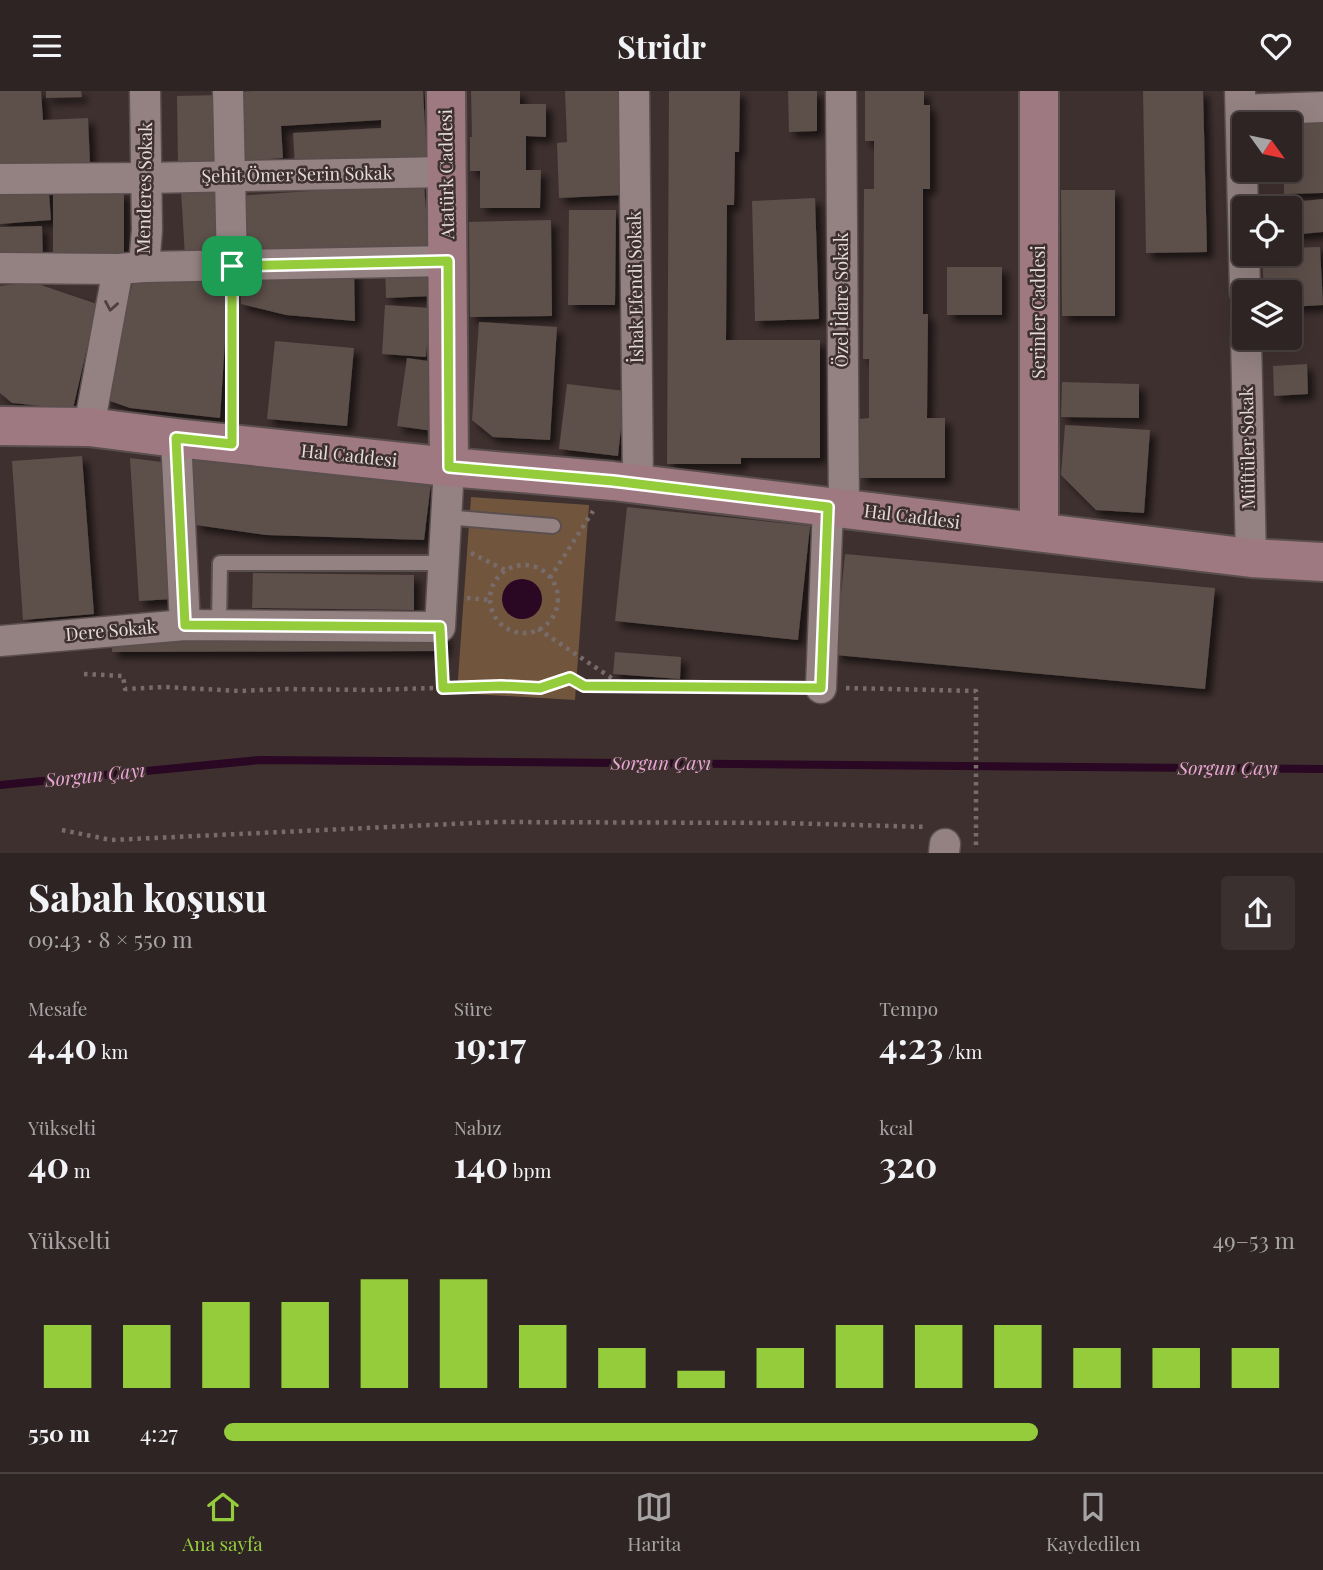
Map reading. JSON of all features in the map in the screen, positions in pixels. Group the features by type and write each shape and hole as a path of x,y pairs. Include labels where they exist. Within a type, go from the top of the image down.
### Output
{"street":[{"name":"Menderes Sokak","path":"89,427 131,268 147,230 145,91"},
{"path":"228,91 232,266"},
{"name":"Atatürk Caddesi","path":"446,91 449,467"},
{"name":"İshak Efendi Sokak","path":"626,482 634,91"},
{"name":"Özel İdare Sokak","path":"821,688 836,508 841,91"},
{"name":"Serinler Caddesi","path":"1038,532 1039,91"},
{"path":"1245,280 1240,100 1323,107"},
{"name":"Şehit Ömer Serin Sokak","path":"0,179 146,179 447,172"},
{"path":"0,268 448,261"},
{"name":"Müftüler Sokak","path":"1246,350 1251,558"},
{"name":"Hal Caddesi","path":"0,426 89,427 449,467 626,482 1251,558 1323,562"},
{"path":"176,438 185,625"},
{"path":"440,627 449,467"},
{"name":"Dere Sokak","path":"0,641 185,625 440,627"}],"lane":[{"path":"219,625 220,563 553,526"}],"path":[{"path":"232,266 232,444"},
{"path":"550,578 626,482"},
{"path":"444,540 505,570"},
{"path":"517,565 529,565 539,568 554,583 557,592 555,613 538,629 526,633 514,631 503,626 494,616 490,604 491,591 505,570 517,565"},
{"path":"440,627 443,688"},
{"path":"538,629 624,686"},
{"path":"62,830 111,840 494,822 786,823 932,827 933,843 944,848 976,846 976,691 584,686 570,678 540,688 501,686 240,691 164,687 125,689 123,676 84,674"}],"shaded area":[{"path":"471,497 589,505 575,700 457,693"},
{"path":"522,579 536,585 542,599 536,613 522,619 508,613 502,599 508,585"}],"building":[{"path":"0,91 41,91 43,120 88,118 90,163 0,168"},
{"path":"46,91 81,91 82,97 46,98"},
{"path":"423,91 427,160 295,167 293,133 381,128 381,120 281,126 283,158 239,161 235,92"},
{"path":"471,91 520,91 520,104 546,104 546,137 526,136 526,170 541,170 540,208 480,208 480,171 470,171"},
{"path":"565,91 619,91 623,195 559,198 557,143 567,142"},
{"path":"669,91 740,91 739,152 735,152 734,205 727,205 726,340 820,340 820,458 741,458 741,464 667,464"},
{"path":"788,91 817,91 817,131 789,132"},
{"path":"865,91 924,91 924,105 930,105 930,189 923,189 923,314 928,314 927,418 945,418 945,478 860,478 860,419 869,418 869,359 863,359 864,189 874,189 874,141 865,141"},
{"path":"1143,91 1203,91 1207,252 1146,253"},
{"path":"220,95 220,167 178,167 177,96"},
{"path":"1323,112 1323,193 1284,194 1284,182 1302,182 1302,113"},
{"path":"48,179 51,220 0,224 0,182"},
{"path":"424,183 429,253 241,253 238,196"},
{"path":"222,189 225,254 185,256 181,191"},
{"path":"1061,190 1115,190 1115,316 1062,316"},
{"path":"53,192 124,192 124,260 53,260"},
{"path":"815,198 819,319 755,321 752,201"},
{"path":"1323,199 1323,232 1302,234 1302,201"},
{"path":"569,210 616,210 615,305 568,305"},
{"path":"551,220 552,316 470,317 469,222"},
{"path":"42,226 43,260 0,261 0,227"},
{"path":"1320,247 1323,305 1302,306 1302,280 1263,280 1263,266 1302,266 1302,248"},
{"path":"433,265 434,296 386,298 385,267"},
{"path":"947,267 1002,267 1002,315 947,315"},
{"path":"354,268 355,321 286,315 241,304 240,273"},
{"path":"134,278 229,280 220,418 130,408 104,399"},
{"path":"32,282 97,304 73,409 12,403 0,393 0,286"},
{"path":"385,305 430,308 426,357 382,354"},
{"path":"479,322 557,327 550,440 493,437 472,420"},
{"path":"275,341 354,348 347,426 267,419"},
{"path":"407,358 442,363 433,431 397,426"},
{"path":"1307,364 1308,394 1274,396 1273,366"},
{"path":"1062,382 1139,384 1139,418 1061,417"},
{"path":"567,384 625,391 618,456 559,449"},
{"path":"1065,425 1150,430 1144,513 1096,510 1061,475"},
{"path":"82,456 94,614 23,620 12,461"},
{"path":"130,458 162,462 173,599 139,601"},
{"path":"188,460 264,463 431,483 424,540 266,535 196,525"},
{"path":"627,507 810,526 798,640 615,621"},
{"path":"845,554 1215,588 1205,689 835,655"},
{"path":"253,573 414,575 414,610 252,608"},
{"path":"445,633 445,651 112,652 112,634"},
{"path":"615,652 681,657 680,679 613,674"}],"waterway":[{"name":"Sorgun Çayı","path":"0,785 260,760 1323,769"}],"route":[{"path":"448,261 449,467 613,481 828,507 821,688 584,686 570,678 540,688 443,688 440,627 185,625 176,438 232,444 232,266 448,261"}]}
